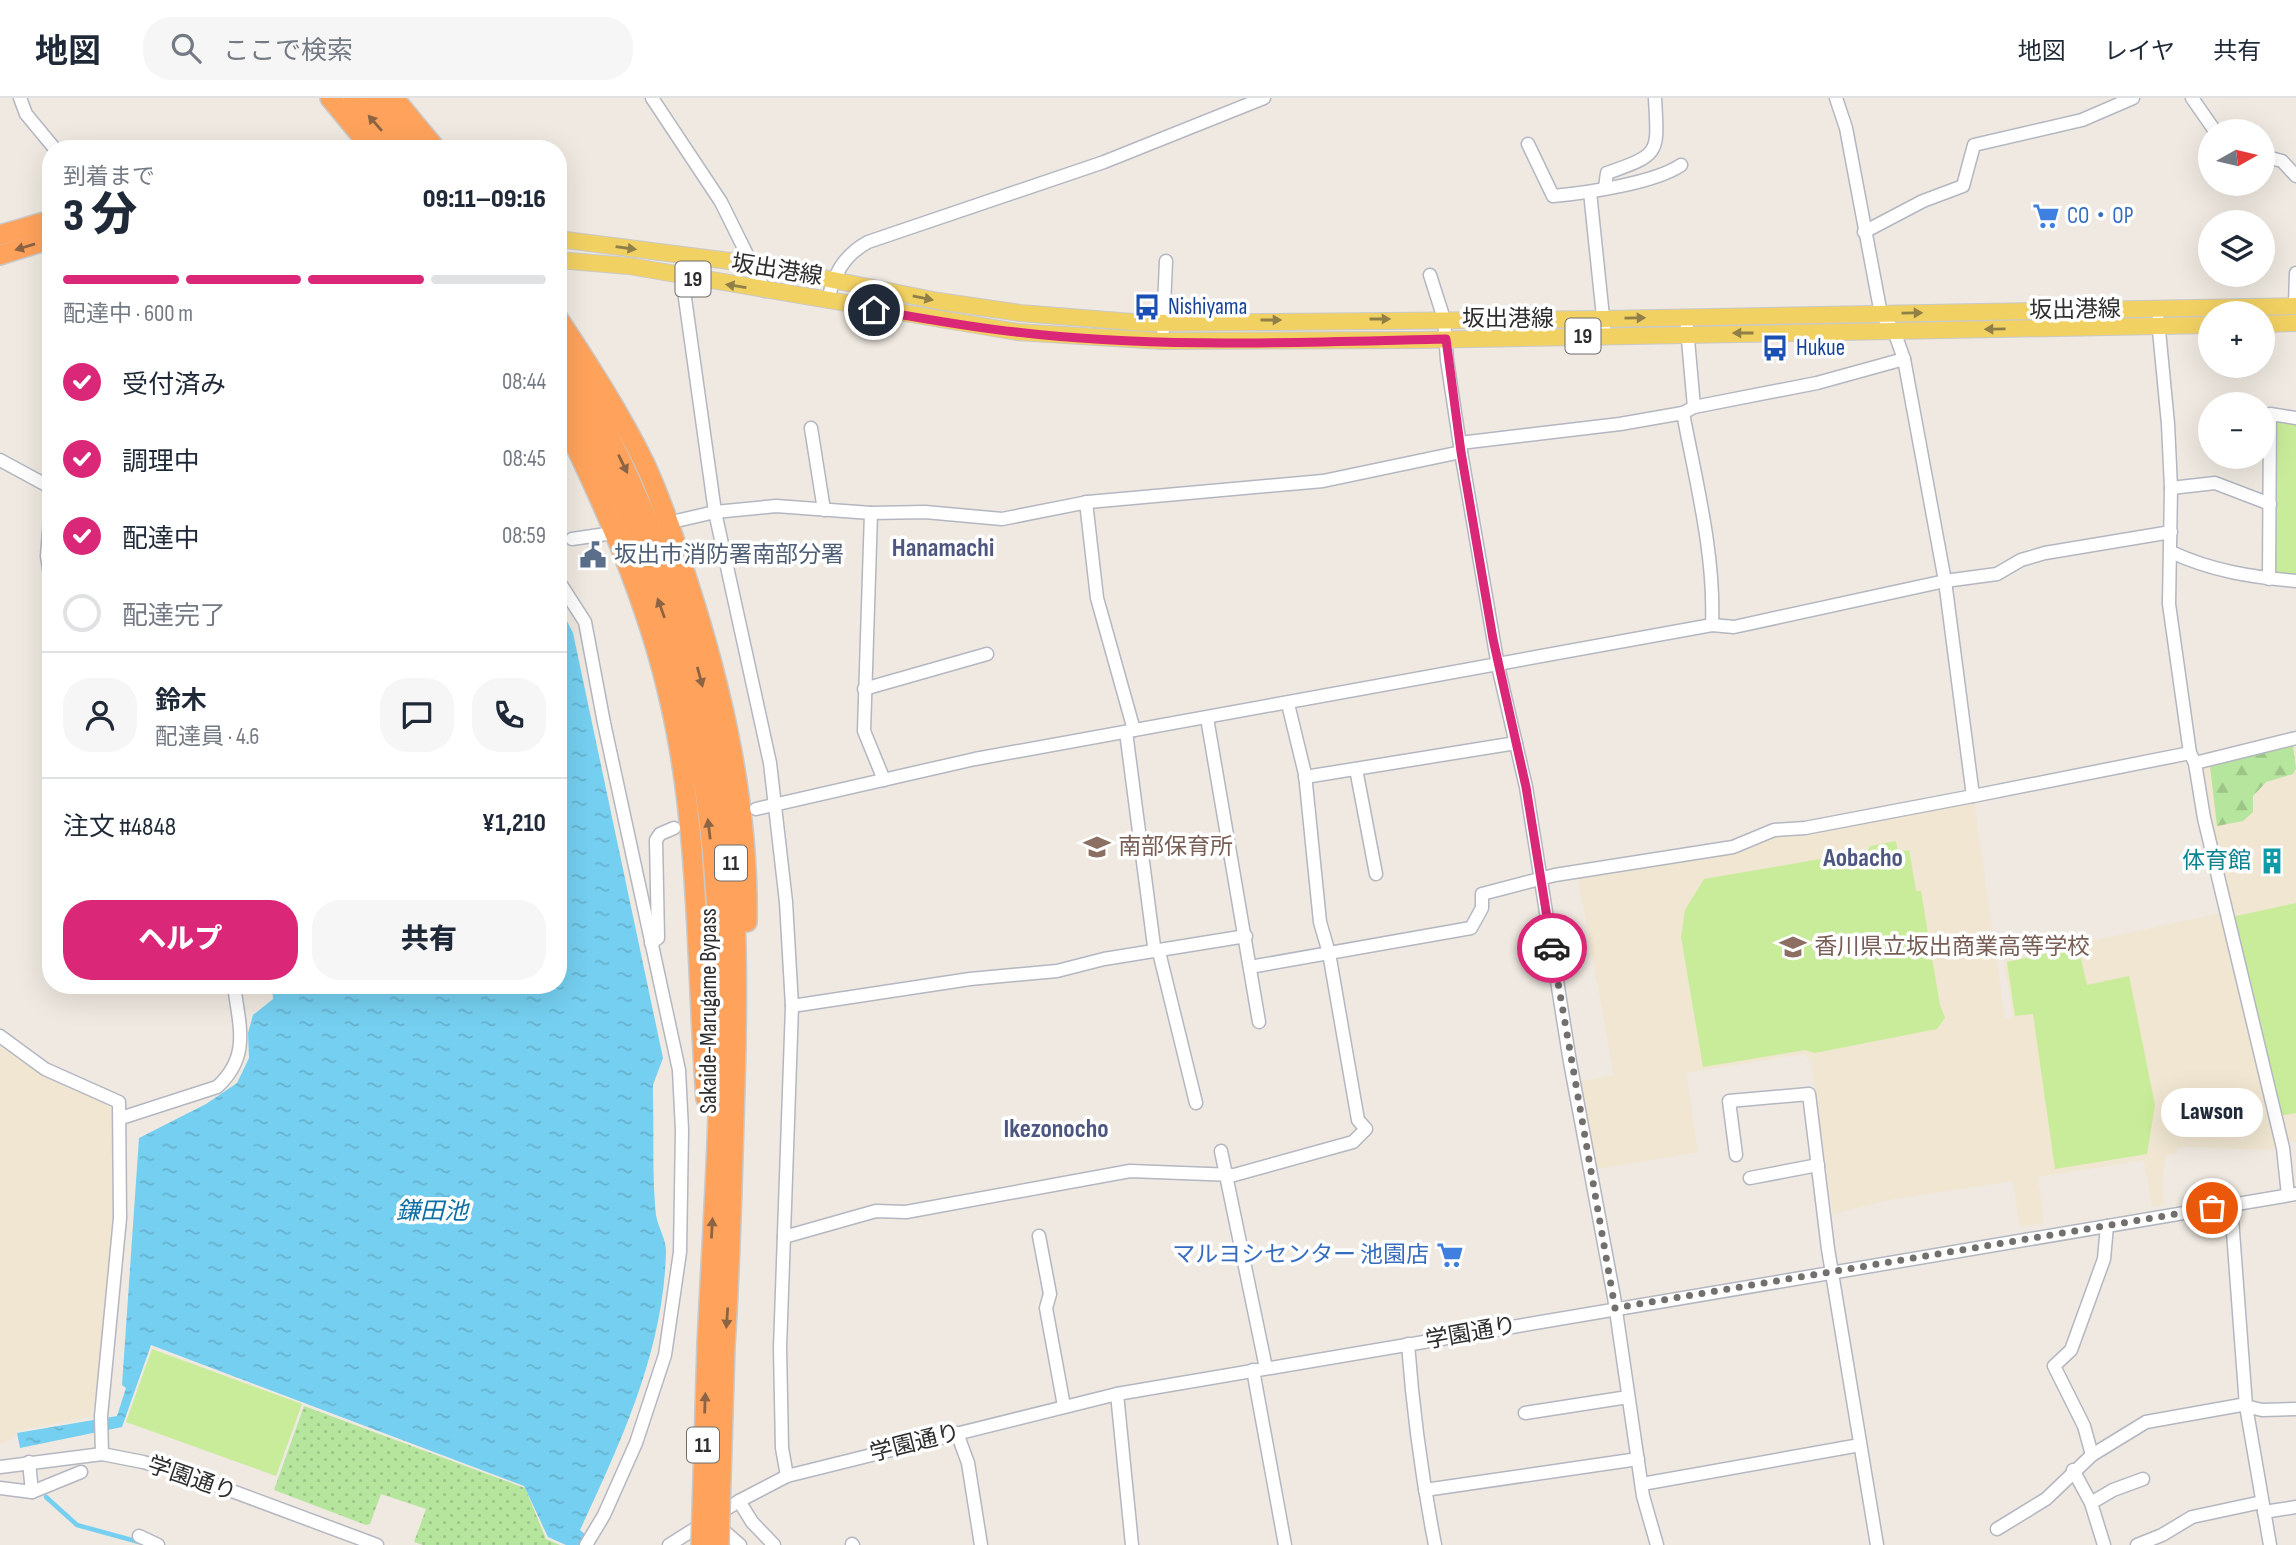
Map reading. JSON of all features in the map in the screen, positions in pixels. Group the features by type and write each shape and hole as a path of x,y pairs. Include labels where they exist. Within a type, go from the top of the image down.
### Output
{"highway":[{"path":"330,98 365,140"},
{"path":"353,98 389,140"},
{"path":"375,98 410,140"},
{"path":"394,98 429,140"},
{"path":"0,235 42,223"},
{"path":"0,255 42,242"},
{"path":"567,332 603,388 639,453 666,524"},
{"name":"Sakaide-Marugame Bypass","path":"567,363 664,615 700,760 717,915 718,1060 714,1195 719,1545"},
{"name":"Sakaide-Marugame Bypass","path":"567,386 586,407 657,540 701,682 718,760 735,914 736,1072 729,1283 716,1346 701,1545"},
{"path":"567,428 620,532 656,649 681,760 690,844 714,1195"},
{"name":"11","path":"666,524 721,697 736,770 747,892 746,1002 729,1283"}],"main road":[{"name":"坂出港線","path":"567,240 753,264 938,301 1020,313 1163,323 1604,319 1687,325 1895,331 2157,317 2296,306"},
{"name":"坂出港線","path":"567,262 629,266 1017,332 1163,341 1605,336 1687,325 1881,314 2157,317 2198,323"},
{"path":"2275,324 2296,323"}],"street":[{"path":"20,98 26,114 48,140"},
{"path":"652,98 721,202 765,291"},
{"path":"828,301 832,279 851,252 868,242 1104,162 1264,98"},
{"path":"1605,187 1607,173 1644,160 1653,151 1657,133 1655,98"},
{"path":"1836,98 1846,128 1881,314 1895,331 1904,359 1945,581 1973,796"},
{"path":"1864,232 1923,201 1963,186 1974,145 2081,120 2133,98"},
{"path":"2192,98 2207,119"},
{"path":"1528,144 1553,196 1590,192 1671,172 1681,165"},
{"path":"2275,159 2282,161 2296,176"},
{"path":"1590,192 1605,336"},
{"path":"685,257 682,277 715,512 762,721 776,804 792,1006 780,1348 782,1448 787,1476"},
{"path":"1163,341 1166,261"},
{"path":"2296,273 2296,306"},
{"path":"1430,275 1444,319 1460,448 1498,666 1516,743 1541,877 1570,1062 1615,1308 1642,1484 1650,1528 1657,1545"},
{"path":"2157,317 2171,488 2169,604 2192,758 2292,1195"},
{"path":"1687,325 1689,410 1713,603 1712,625"},
{"path":"666,524 715,512 776,506 872,513 925,512 1002,519 1086,502 1323,481 1460,448 1620,424 1689,410 1817,383 1904,359"},
{"path":"2269,579 2270,414 2296,418"},
{"path":"811,428 824,510"},
{"path":"0,460 42,484"},
{"path":"2171,488 2215,483 2270,504"},
{"path":"1086,502 1097,598 1130,731 1154,946 1158,951 1196,1104"},
{"path":"872,513 864,731 884,780"},
{"path":"756,809 975,759 1712,625 1734,627 1945,581 1997,574 2021,560 2045,553 2171,531"},
{"path":"572,539 620,532"},
{"path":"2171,552 2203,567 2296,581"},
{"path":"567,593 585,622 680,1081 680,1252 665,1355 653,1398 621,1480 589,1541"},
{"path":"864,688 987,654"},
{"path":"784,1237 876,1211 906,1212 1130,1171 1226,1175 1335,1149 1353,1142 1366,1129 1358,1121 1329,953 1320,922 1305,777 1288,704"},
{"path":"1207,718 1259,1022"},
{"path":"1251,967 1471,928 1482,908 1482,894 1541,877 1721,849 1774,830 1805,828 2296,738"},
{"path":"1305,777 1516,743"},
{"path":"1356,769 1376,874"},
{"path":"651,943 658,939 656,840 660,834 674,828"},
{"path":"792,1006 970,978 1057,971 1104,959 1246,936"},
{"path":"121,1118 186,1099 217,1087 230,1076 240,1056 241,1046 235,994"},
{"path":"0,1036 45,1069 120,1102 117,1277 102,1416 102,1454"},
{"path":"1737,1155 1729,1101 1809,1094 1833,1271 1878,1545"},
{"path":"1221,1151 1260,1369 1284,1545"},
{"path":"1750,1178 1818,1164"},
{"name":"学園通り","path":"669,1545 738,1501 787,1476 1116,1394 2292,1195"},
{"path":"2231,1205 2246,1406 2270,1545"},
{"path":"2092,1454 2084,1426 2054,1366 2071,1350 2108,1247 2107,1226"},
{"path":"1039,1236 1050,1294 1046,1308 1064,1406"},
{"path":"1408,1344 1419,1428 1418,1450 1435,1545"},
{"path":"1116,1394 1132,1545"},
{"path":"1525,1413 1628,1397"},
{"path":"1997,1529 2046,1499 2092,1454 2146,1422 2246,1406 2262,1410 2296,1409"},
{"path":"957,1433 968,1464 981,1545"},
{"path":"1642,1484 1860,1445"},
{"name":"学園通り","path":"0,1467 102,1454 165,1467 377,1545"},
{"path":"1425,1490 1638,1459"},
{"path":"29,1462 32,1492"},
{"path":"2073,1470 2091,1503 2104,1545"},
{"path":"0,1488 32,1492 81,1472"},
{"path":"2091,1503 2113,1490 2143,1479"},
{"path":"738,1501 751,1522 774,1545"},
{"path":"2137,1545 2162,1535 2192,1517 2263,1507 2296,1507"},
{"path":"711,1519 740,1545"},
{"path":"139,1536 158,1545"}],"shaded area":[{"path":"2296,741 2296,1142 2286,1143 2214,837 2203,765"},
{"name":"香川県立坂出商業高等学校","path":"1974,801 2005,1019 2013,1018 2004,960 2220,913 2223,915 2279,1150 2178,1147 2177,1153 2166,1155 2162,1184 2164,1205 2152,1207 2144,1160 2038,1177 2044,1223 2020,1227 2013,1181 1894,1199 1833,1214 1811,1060 1803,1054 1686,1073 1698,1152 1598,1169 1579,1082 1614,1075 1578,878 1726,853 1775,835"},
{"path":"0,1046 51,1077 51,1080 110,1103 115,1163 112,1263 98,1402 92,1407 91,1417 15,1431 16,1436 0,1445"}],"green space":[{"path":"2277,418 2296,420 2296,577 2275,575 2273,571"},
{"path":"2293,746 2296,769 2293,774 2266,782 2253,796 2253,812 2243,821 2217,826 2210,766"},
{"path":"1896,841 1898,852 1909,850 1916,891 1921,891 1940,1005 1945,1018 1937,1029 1815,1053 1805,1050 1703,1067 1681,937 1685,910 1704,879 1868,851 1870,846"},
{"path":"2296,903 2296,1113 2279,1116 2232,917"},
{"path":"2078,946 2087,985 2129,976 2155,1105 2147,1154 2055,1169 2033,1014 2015,1016 2007,962"},
{"path":"152,1349 302,1404 276,1476 126,1422"},
{"path":"304,1406 525,1488 546,1539 560,1545 423,1545 414,1542 426,1509 381,1494 370,1524 366,1525 274,1490"}],"water":[{"name":"鎌田池","path":"567,621 573,633 663,1058 653,1085 654,1171 656,1215 666,1251 663,1288 649,1360 625,1429 580,1530 586,1535 581,1545 566,1545 548,1537 524,1486 151,1345 122,1427 20,1448 17,1433 117,1416 126,1388 122,1385 139,1138 206,1104 237,1083 249,1058 248,1033 253,1015 273,999 273,994 567,994"}],"waterway":[{"path":"46,1497 77,1525 139,1542"}],"way so far":[{"path":"1552,948 1615,1308 2212,1208"}],"place":[{"name":"CO・OP","path":"2046,216"},
{"name":"Nishiyama","path":"1147,307"},
{"name":"Hukue","path":"1775,348"},
{"name":"坂出市消防署南部分署","path":"593,555"},
{"name":"南部保育所","path":"1097,847"},
{"name":"体育館","path":"2272,861"},
{"name":"香川県立坂出商業高等学校","path":"1793,947"},
{"name":"Lawson","path":"2212,1208"},
{"name":"マルヨシセンター 池園店","path":"1450,1255"}],"district":[{"name":"Hanamachi","path":"943,548"},
{"name":"Aobacho","path":"1863,858"},
{"name":"Ikezonocho","path":"1056,1129"}],"route":[{"path":"874,310 1017,332 1086,338 1163,341 1446,339 1461,452 1493,639 1526,787 1552,948"}]}
